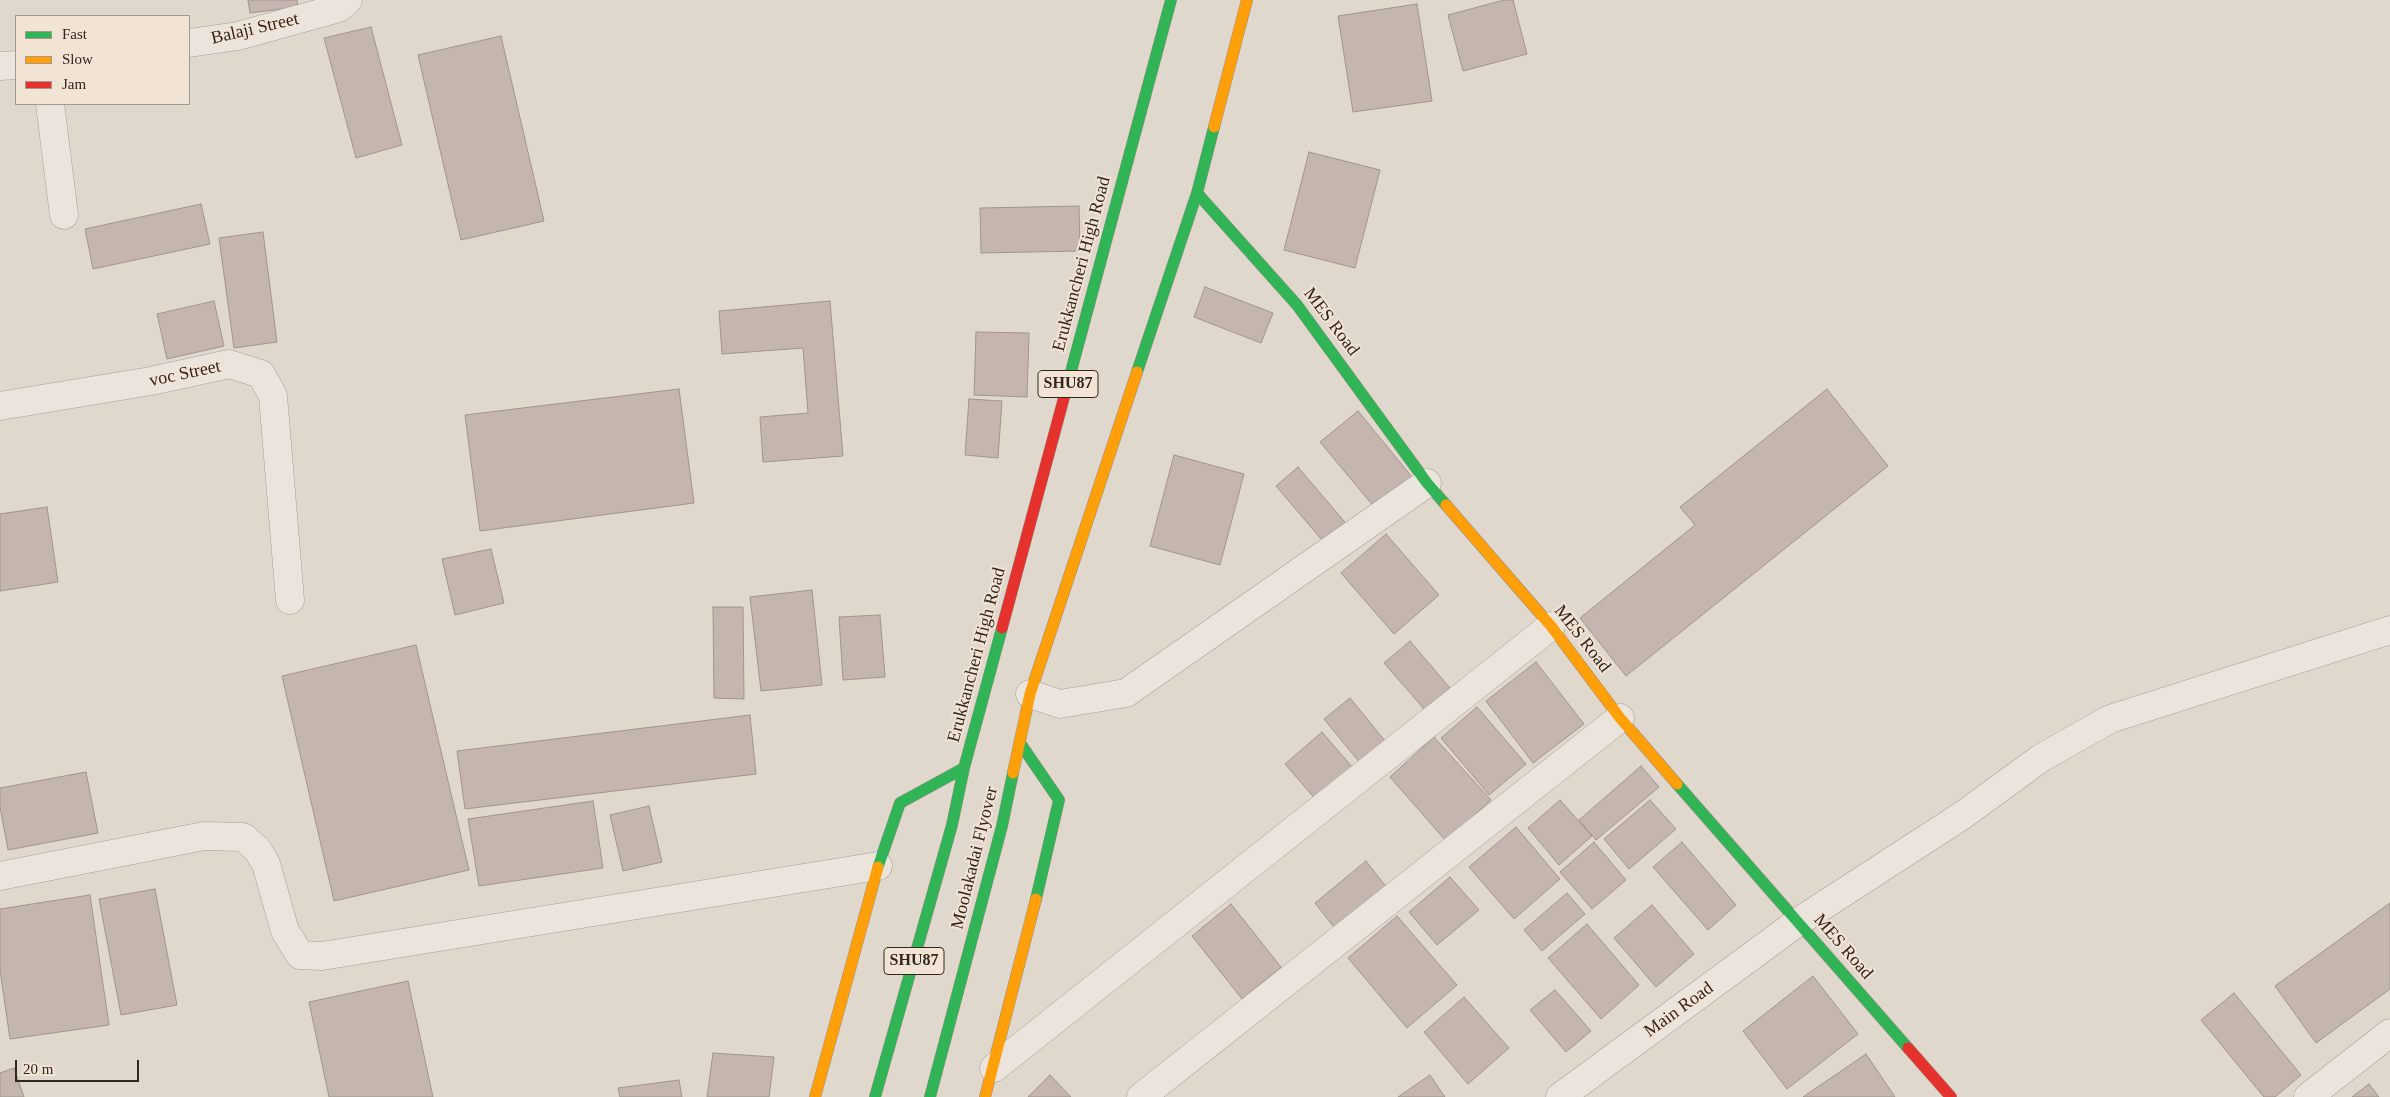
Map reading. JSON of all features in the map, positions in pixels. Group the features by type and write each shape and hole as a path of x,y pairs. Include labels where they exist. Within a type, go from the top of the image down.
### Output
{"main road":[{"name":"Erukkancheri High Road","path":"964,768 1171,0"},
{"name":"SHU87","path":"1020,743 1030,694 1197,193 1247,0"},
{"name":"MES Road","path":"1197,193 1297,305 1427,483 1551,626 1620,718 1951,1097"},
{"path":"985,1097 994,1068 1059,800 1020,743"},
{"name":"Moolakadai Flyover","path":"930,1097 1002,826 1020,743"},
{"path":"815,1097 878,866 900,802 964,768"},
{"name":"Moolakadai Flyover","path":"875,1097 952,825 964,768"}],"street":[{"name":"Balaji Street","path":"190,43 238,36 339,8 348,0"},
{"path":"0,66 15,65"},
{"path":"50,105 64,215"},
{"name":"voc Street","path":"0,406 151,381 229,364 261,374 273,396 290,600"},
{"path":"1030,694 1060,704 1126,693 1427,483"},
{"path":"994,1068 1551,626"},
{"name":"Main Road","path":"1560,1097 1798,922 1963,815 2040,758 2110,719 2390,630"},
{"path":"1141,1097 1620,718"},
{"path":"0,876 204,836 243,837 257,849 266,864 285,931 300,955 322,956 878,866"},
{"path":"2308,1097 2390,1033"}],"building":[{"path":"248,0 297,0 298,7 250,13"},
{"path":"1504,0 1513,0 1527,54 1463,71 1448,15"},
{"path":"1417,4 1432,101 1353,112 1338,16"},
{"path":"371,27 402,145 356,158 324,38"},
{"path":"501,36 544,221 461,240 418,55"},
{"path":"1309,152 1380,170 1355,268 1284,250"},
{"path":"201,204 210,244 93,269 85,229"},
{"path":"1079,206 1080,251 981,253 980,208"},
{"path":"263,232 277,342 234,348 219,238"},
{"path":"1205,287 1273,313 1261,343 1194,317"},
{"path":"214,301 224,346 167,359 157,314"},
{"path":"830,301 843,456 763,462 760,417 808,413 803,348 722,354 719,311"},
{"path":"976,332 1029,333 1027,397 974,395"},
{"path":"679,389 694,503 480,531 465,415"},
{"path":"1827,389 1888,466 1626,676 1580,618 1695,525 1680,507"},
{"path":"969,399 1002,401 998,458 965,455"},
{"path":"1358,411 1412,477 1375,508 1320,442"},
{"path":"1174,455 1244,474 1220,565 1150,546"},
{"path":"1298,467 1349,527 1327,546 1276,486"},
{"path":"47,507 58,582 0,591 0,514"},
{"path":"1386,534 1439,595 1394,634 1341,573"},
{"path":"491,549 504,603 455,615 442,559"},
{"path":"812,590 822,685 761,691 750,597"},
{"path":"713,607 743,607 744,699 714,698"},
{"path":"880,615 885,677 843,680 839,617"},
{"path":"1410,641 1450,688 1424,709 1384,663"},
{"path":"416,645 469,870 334,901 282,676"},
{"path":"1536,662 1584,724 1533,763 1486,701"},
{"path":"1350,698 1386,742 1360,763 1324,719"},
{"path":"1477,707 1526,764 1489,795 1441,738"},
{"path":"750,715 756,774 465,809 457,751"},
{"path":"1322,732 1354,769 1317,801 1285,764"},
{"path":"1434,737 1491,800 1446,841 1390,777"},
{"path":"1641,766 1659,787 1596,840 1579,820"},
{"path":"86,772 98,833 8,850 0,807 0,788"},
{"path":"1560,800 1592,836 1559,865 1528,828"},
{"path":"1650,800 1676,829 1629,869 1604,839"},
{"path":"593,801 603,868 479,886 468,819"},
{"path":"649,806 662,862 623,871 610,815"},
{"path":"1516,827 1560,879 1514,919 1469,867"},
{"path":"1594,842 1626,880 1592,909 1560,872"},
{"path":"1682,842 1736,905 1708,930 1653,867"},
{"path":"1366,861 1388,889 1337,931 1315,903"},
{"path":"1450,877 1479,910 1437,945 1409,912"},
{"path":"155,889 177,1005 121,1015 99,899"},
{"path":"1567,893 1585,914 1542,951 1524,930"},
{"path":"90,895 109,1025 10,1039 0,970 0,909"},
{"path":"2390,903 2390,989 2316,1043 2275,986"},
{"path":"1231,904 1281,967 1242,999 1192,936"},
{"path":"1652,905 1694,954 1656,987 1614,938"},
{"path":"1397,916 1457,985 1407,1028 1348,958"},
{"path":"1587,924 1639,985 1601,1019 1548,958"},
{"path":"1813,976 1858,1034 1787,1089 1743,1031"},
{"path":"408,981 433,1097 329,1097 309,1002"},
{"path":"1555,990 1591,1031 1566,1052 1530,1010"},
{"path":"2234,993 2301,1075 2275,1097 2264,1097 2201,1020"},
{"path":"1464,997 1509,1048 1468,1084 1424,1032"},
{"path":"713,1053 774,1057 769,1097 707,1097"},
{"path":"1866,1054 1895,1097 1803,1097"},
{"path":"14,1068 24,1097 0,1097 0,1073"},
{"path":"1050,1075 1071,1097 1028,1097"},
{"path":"1430,1075 1445,1097 1398,1097"},
{"path":"679,1080 682,1097 620,1097 618,1088"},
{"path":"2369,1084 2379,1097 2352,1097"}],"traffic: fast":[{"path":"1066,390 1171,0"},
{"path":"1137,372 1197,193 1214,127"},
{"path":"1197,193 1297,305 1427,483 1446,505"},
{"path":"875,1097 952,825 964,768 1002,628"},
{"path":"1020,743 1059,800 1036,899"},
{"path":"878,867 900,803 964,768"},
{"path":"930,1097 1002,826 1013,773"},
{"path":"1677,784 1908,1048"}],"traffic: slow":[{"path":"1214,127 1247,0"},
{"path":"1013,773 1030,694 1137,372"},
{"path":"1446,505 1551,626 1620,718 1677,784"},
{"path":"815,1097 878,867"},
{"path":"985,1097 1036,899"}],"traffic: jam":[{"path":"1002,628 1066,390"},
{"path":"1908,1048 1951,1097"}]}
